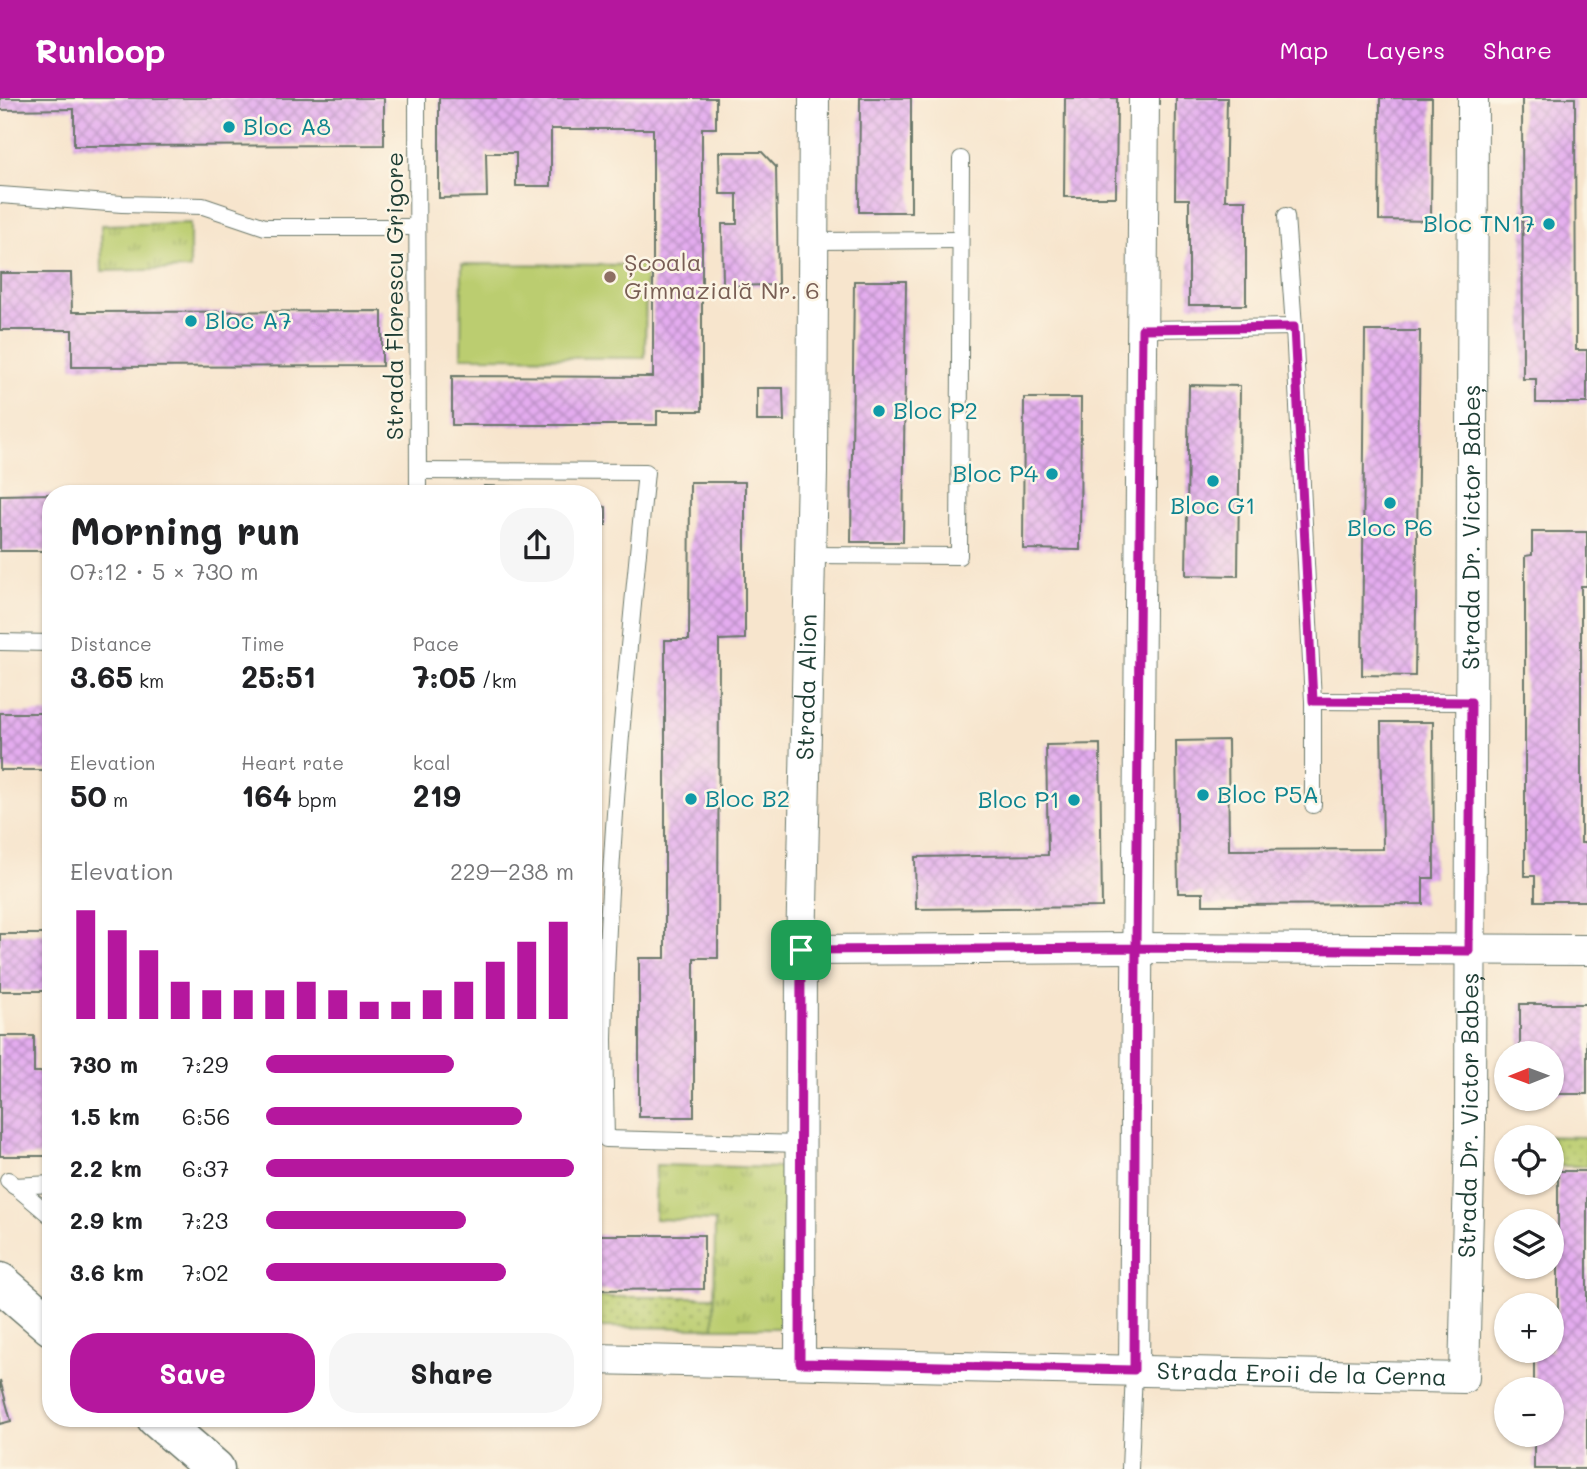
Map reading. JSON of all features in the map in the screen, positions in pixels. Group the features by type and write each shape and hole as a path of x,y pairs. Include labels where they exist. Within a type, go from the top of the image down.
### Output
{"main road":[{"path":"0,1282 42,1318"},
{"path":"166,1427 215,1469"}],"street":[{"name":"Strada Alion","path":"800,1363 801,950 810,555 814,98"},
{"path":"1134,1370 1144,98"},
{"name":"Strada Dr. Victor Babeș","path":"1464,1378 1470,1128 1473,98"},
{"path":"801,950 1587,950"},
{"name":"Strada Eroii de la Cerna","path":"602,1359 1464,1378"}],"lane":[{"name":"Strada Florescu Grigore","path":"417,98 418,485"},
{"path":"810,555 959,556 961,159"},
{"path":"0,195 122,204 203,206 265,227 416,226"},
{"path":"1286,216 1313,701 1313,805"},
{"path":"813,241 960,240"},
{"path":"1142,329 1294,327"},
{"path":"419,471 646,472 629,637 602,998"},
{"path":"0,642 42,643"},
{"path":"1313,701 1471,702"},
{"path":"602,1082 606,1139 801,1144"},
{"path":"42,1184 11,1183 42,1209"},
{"path":"1129,1469 1134,1370"}],"green space":[{"path":"190,223 190,269 102,271 101,225"},
{"path":"462,264 646,265 645,358 461,357"},
{"path":"1564,1137 1587,1137 1587,1166 1564,1166"},
{"path":"656,1165 784,1168 783,1328 714,1328 715,1221 655,1219"},
{"path":"602,1297 714,1297 714,1328 602,1327"}],"building":[{"name":"Bloc A8","path":"0,98 384,98 384,145 74,146 74,109 0,110"},
{"path":"439,98 716,98 716,128 702,128 702,411 657,411 657,425 452,425 452,376 653,377 653,129 551,129 551,186 516,186 516,153 486,153 487,197 439,198"},
{"path":"860,98 911,98 911,212 859,212"},
{"path":"1065,98 1117,98 1116,197 1064,197"},
{"path":"1176,98 1227,98 1225,200 1246,200 1246,305 1189,305 1189,199 1175,199"},
{"path":"1380,98 1432,98 1431,221 1379,220"},
{"name":"Bloc TN17","path":"1522,98 1575,98 1576,350 1587,350 1587,403 1536,403 1536,379 1523,379"},
{"path":"719,152 762,152 776,167 778,285 723,286 722,224 737,224 737,194 720,194"},
{"name":"Bloc A7","path":"0,273 71,273 72,312 382,311 382,366 72,367 72,330 0,330"},
{"name":"Bloc P2","path":"854,281 906,281 903,542 851,542"},
{"name":"Bloc P6","path":"1365,331 1420,331 1415,676 1362,675"},
{"name":"Bloc G1","path":"1189,385 1240,386 1238,576 1186,575"},
{"path":"757,388 783,388 784,421 757,421"},
{"name":"Bloc P4","path":"1024,398 1081,398 1080,550 1023,549"},
{"name":"Bloc B2","path":"690,482 745,482 745,639 719,640 718,958 694,958 694,1117 639,1117 639,958 665,958 665,640 689,640"},
{"path":"42,494 42,551 0,551 0,495"},
{"path":"602,506 606,507 606,525 602,525"},
{"path":"1532,532 1587,532 1587,586 1581,586 1581,843 1587,843 1587,901 1535,901 1535,876 1525,876 1525,556 1532,555"},
{"path":"0,713 42,713 42,770 0,770"},
{"name":"Bloc P5A","path":"1381,722 1433,722 1434,878 1423,878 1423,904 1203,905 1203,893 1178,893 1176,741 1228,740 1229,850 1383,849"},
{"name":"Bloc P1","path":"1100,744 1102,907 916,909 915,857 1048,855 1046,745"},
{"path":"0,934 42,934 42,991 0,991"},
{"path":"1520,1004 1587,1004 1587,1094 1564,1094 1564,1041 1520,1041"},
{"path":"0,1036 34,1036 34,1072 42,1072 42,1156 0,1156"},
{"path":"1564,1171 1587,1171 1587,1469 1534,1469 1534,1447 1564,1447 1564,1377 1534,1377 1534,1363 1564,1363 1564,1293 1558,1293 1558,1279 1564,1279 1564,1209 1558,1209 1558,1195 1564,1195"},
{"path":"602,1235 704,1235 704,1289 602,1290"},
{"path":"0,1380 11,1421 0,1424"}],"place":[{"name":"Bloc A8","path":"229,127"},
{"name":"Bloc TN17","path":"1549,224"},
{"name":"Școala Gimnazială Nr. 6","path":"610,277"},
{"name":"Bloc A7","path":"191,321"},
{"name":"Bloc P2","path":"879,411"},
{"name":"Bloc P4","path":"1052,474"},
{"name":"Bloc G1","path":"1213,481"},
{"name":"Bloc P6","path":"1390,503"},
{"name":"Bloc P5A","path":"1203,795"},
{"name":"Bloc B2","path":"691,799"},
{"name":"Bloc P1","path":"1074,800"}],"route":[{"path":"801,950 800,1363 1134,1370 1136,948 1469,951 1471,702 1313,701 1294,327 1142,329 1136,948 801,950"}]}
